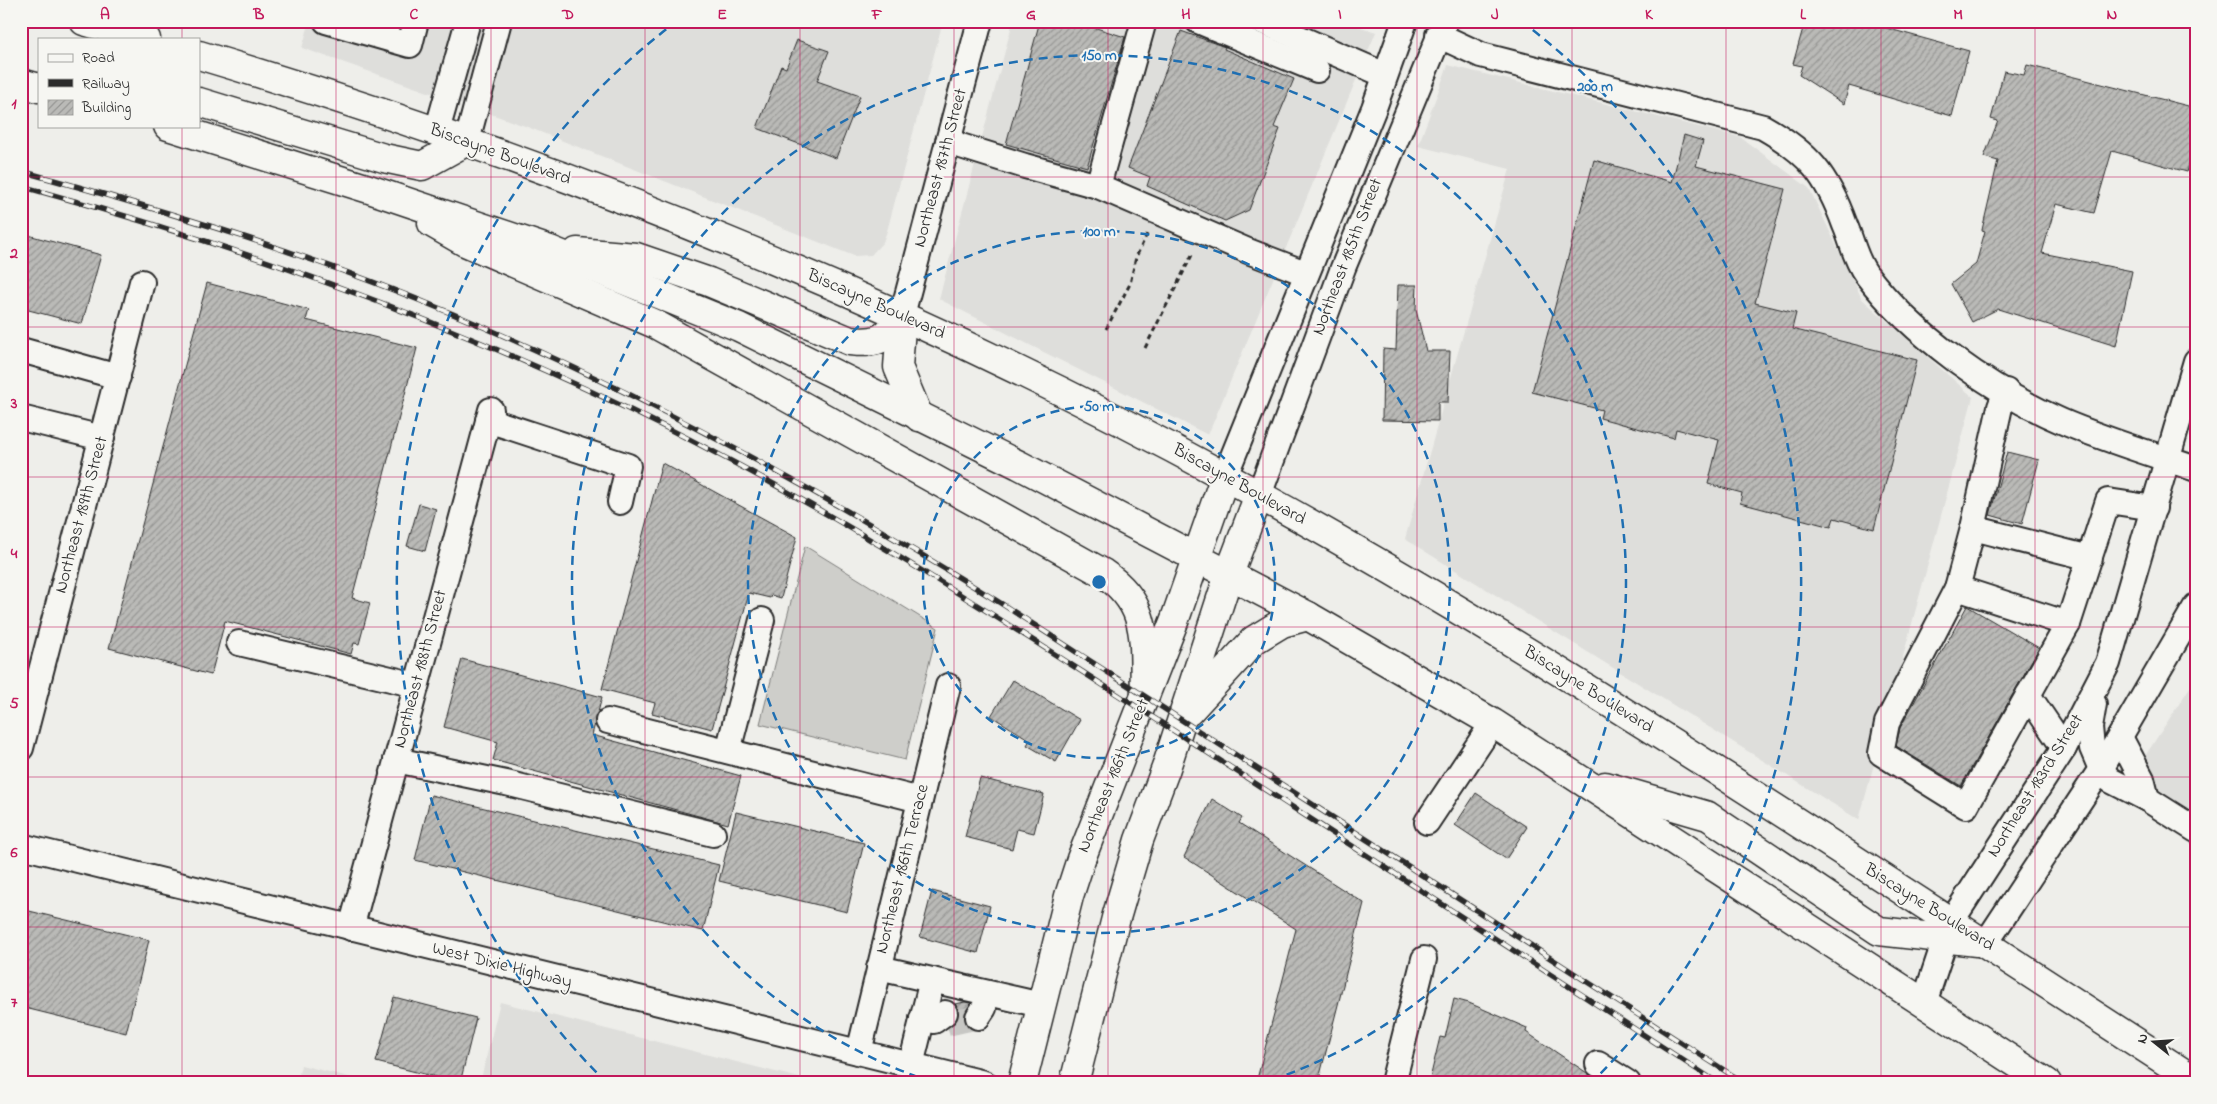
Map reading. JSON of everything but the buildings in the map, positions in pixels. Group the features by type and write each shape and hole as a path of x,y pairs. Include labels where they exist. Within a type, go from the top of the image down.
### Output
{"main road":[{"path":"84,21 143,38"},
{"name":"Biscayne Boulevard","path":"200,54 467,141 683,222 902,315 1100,412 1225,476 1397,574 1588,689 1948,930 1986,944 2196,1081"},
{"path":"21,83 38,88"},
{"path":"200,102 384,158 422,166 467,141"},
{"path":"174,128 369,189 550,250 739,328 1019,465 1308,616 1493,723 2047,1083"},
{"path":"369,189 465,242 655,324 1103,573 1124,588 1136,607 1142,627 1145,696"},
{"path":"550,250 636,257 709,282 850,340 869,343 887,337 902,315"},
{"path":"902,315 898,367 919,417"},
{"name":"Northeast 186th Street","path":"1022,1083 1081,859 1111,778 1145,696 1225,476"},
{"path":"1074,1083 1128,875 1182,719 1229,574 1259,495"},
{"path":"1182,719 1254,640 1282,623 1308,616"},
{"path":"1578,778 1708,816 1879,931 1948,930"}],"street":[{"path":"326,21 410,45 416,21"},
{"path":"437,131 468,21"},
{"path":"467,141 499,21"},
{"name":"Northeast 187th Street","path":"902,315 980,21"},
{"path":"1098,186 1144,21"},
{"path":"1198,21 1317,70"},
{"path":"1262,21 1385,75"},
{"name":"Northeast 185th Street","path":"1225,476 1305,273 1374,108 1405,21"},
{"path":"1442,28 1481,55 1763,127 1789,142 1807,158 1829,185 1853,249 1864,272 1886,298 1924,334 1961,362 2006,391 2074,426 2128,447 2196,469"},
{"name":"Northeast 185th Street","path":"1259,495 1342,268 1442,28"},
{"path":"948,142 1098,186 1305,273"},
{"name":"Northeast 189th Street","path":"21,748 28,698 102,438 142,282"},
{"path":"21,350 118,377"},
{"name":"Northeast 183rd Street","path":"1924,1004 1948,930 2064,748 2108,663 2196,362"},
{"path":"2006,391 2000,407 1973,528 1957,588 1887,723 1880,754 1966,806 2068,624 2108,501 2154,508"},
{"name":"Northeast 188th Street","path":"351,928 490,415 628,466 620,502"},
{"path":"21,418 102,438"},
{"path":"1973,528 2090,558"},
{"path":"1957,588 2068,624"},
{"path":"1986,944 2101,769 2196,606"},
{"path":"728,751 762,620"},
{"path":"239,643 416,685"},
{"name":"Northeast 186th Terrace","path":"859,1052 948,686"},
{"path":"2094,687 2094,708 2090,728 2092,748 2101,769 2110,780 2147,799 2196,830"},
{"path":"2028,695 2064,748"},
{"path":"608,721 920,800"},
{"path":"1426,822 1493,723"},
{"path":"2120,737 2142,779 2147,799"},
{"path":"396,760 506,783 714,834"},
{"name":"West Dixie Highway","path":"21,846 984,1083"},
{"path":"1393,1083 1424,959"},
{"path":"880,968 932,980 982,1007 1041,1005"},
{"path":"911,1065 937,1019 932,980"},
{"path":"1598,1064 1628,1083"}],"path":[{"path":"1106,328 1130,284 1136,257 1155,221 1156,211"},
{"path":"1146,348 1202,231"}],"shaded area":[{"path":"310,21 943,21 883,242 871,255 854,256 525,126 302,48"},
{"path":"1013,21 1343,21 1376,32 1208,435 939,299"},
{"path":"1448,65 1740,137 1809,188 1862,299 1973,397 1859,820 1405,539 1510,169 1418,146"},
{"path":"805,546 938,628 905,760 760,724"},
{"path":"2196,678 2196,824 2130,779"},
{"path":"500,1002 819,1083 480,1083"},
{"path":"301,1065 373,1083 297,1083"}],"tunnel":[{"path":"947,1024 978,1017"}],"railway":[{"path":"21,171 185,218 347,272 453,314 524,345 665,412 734,448 802,485 1002,604 1744,1083"},
{"path":"21,186 186,235 349,291 509,354 665,427 726,459 847,526 1024,634 1718,1083"}]}
